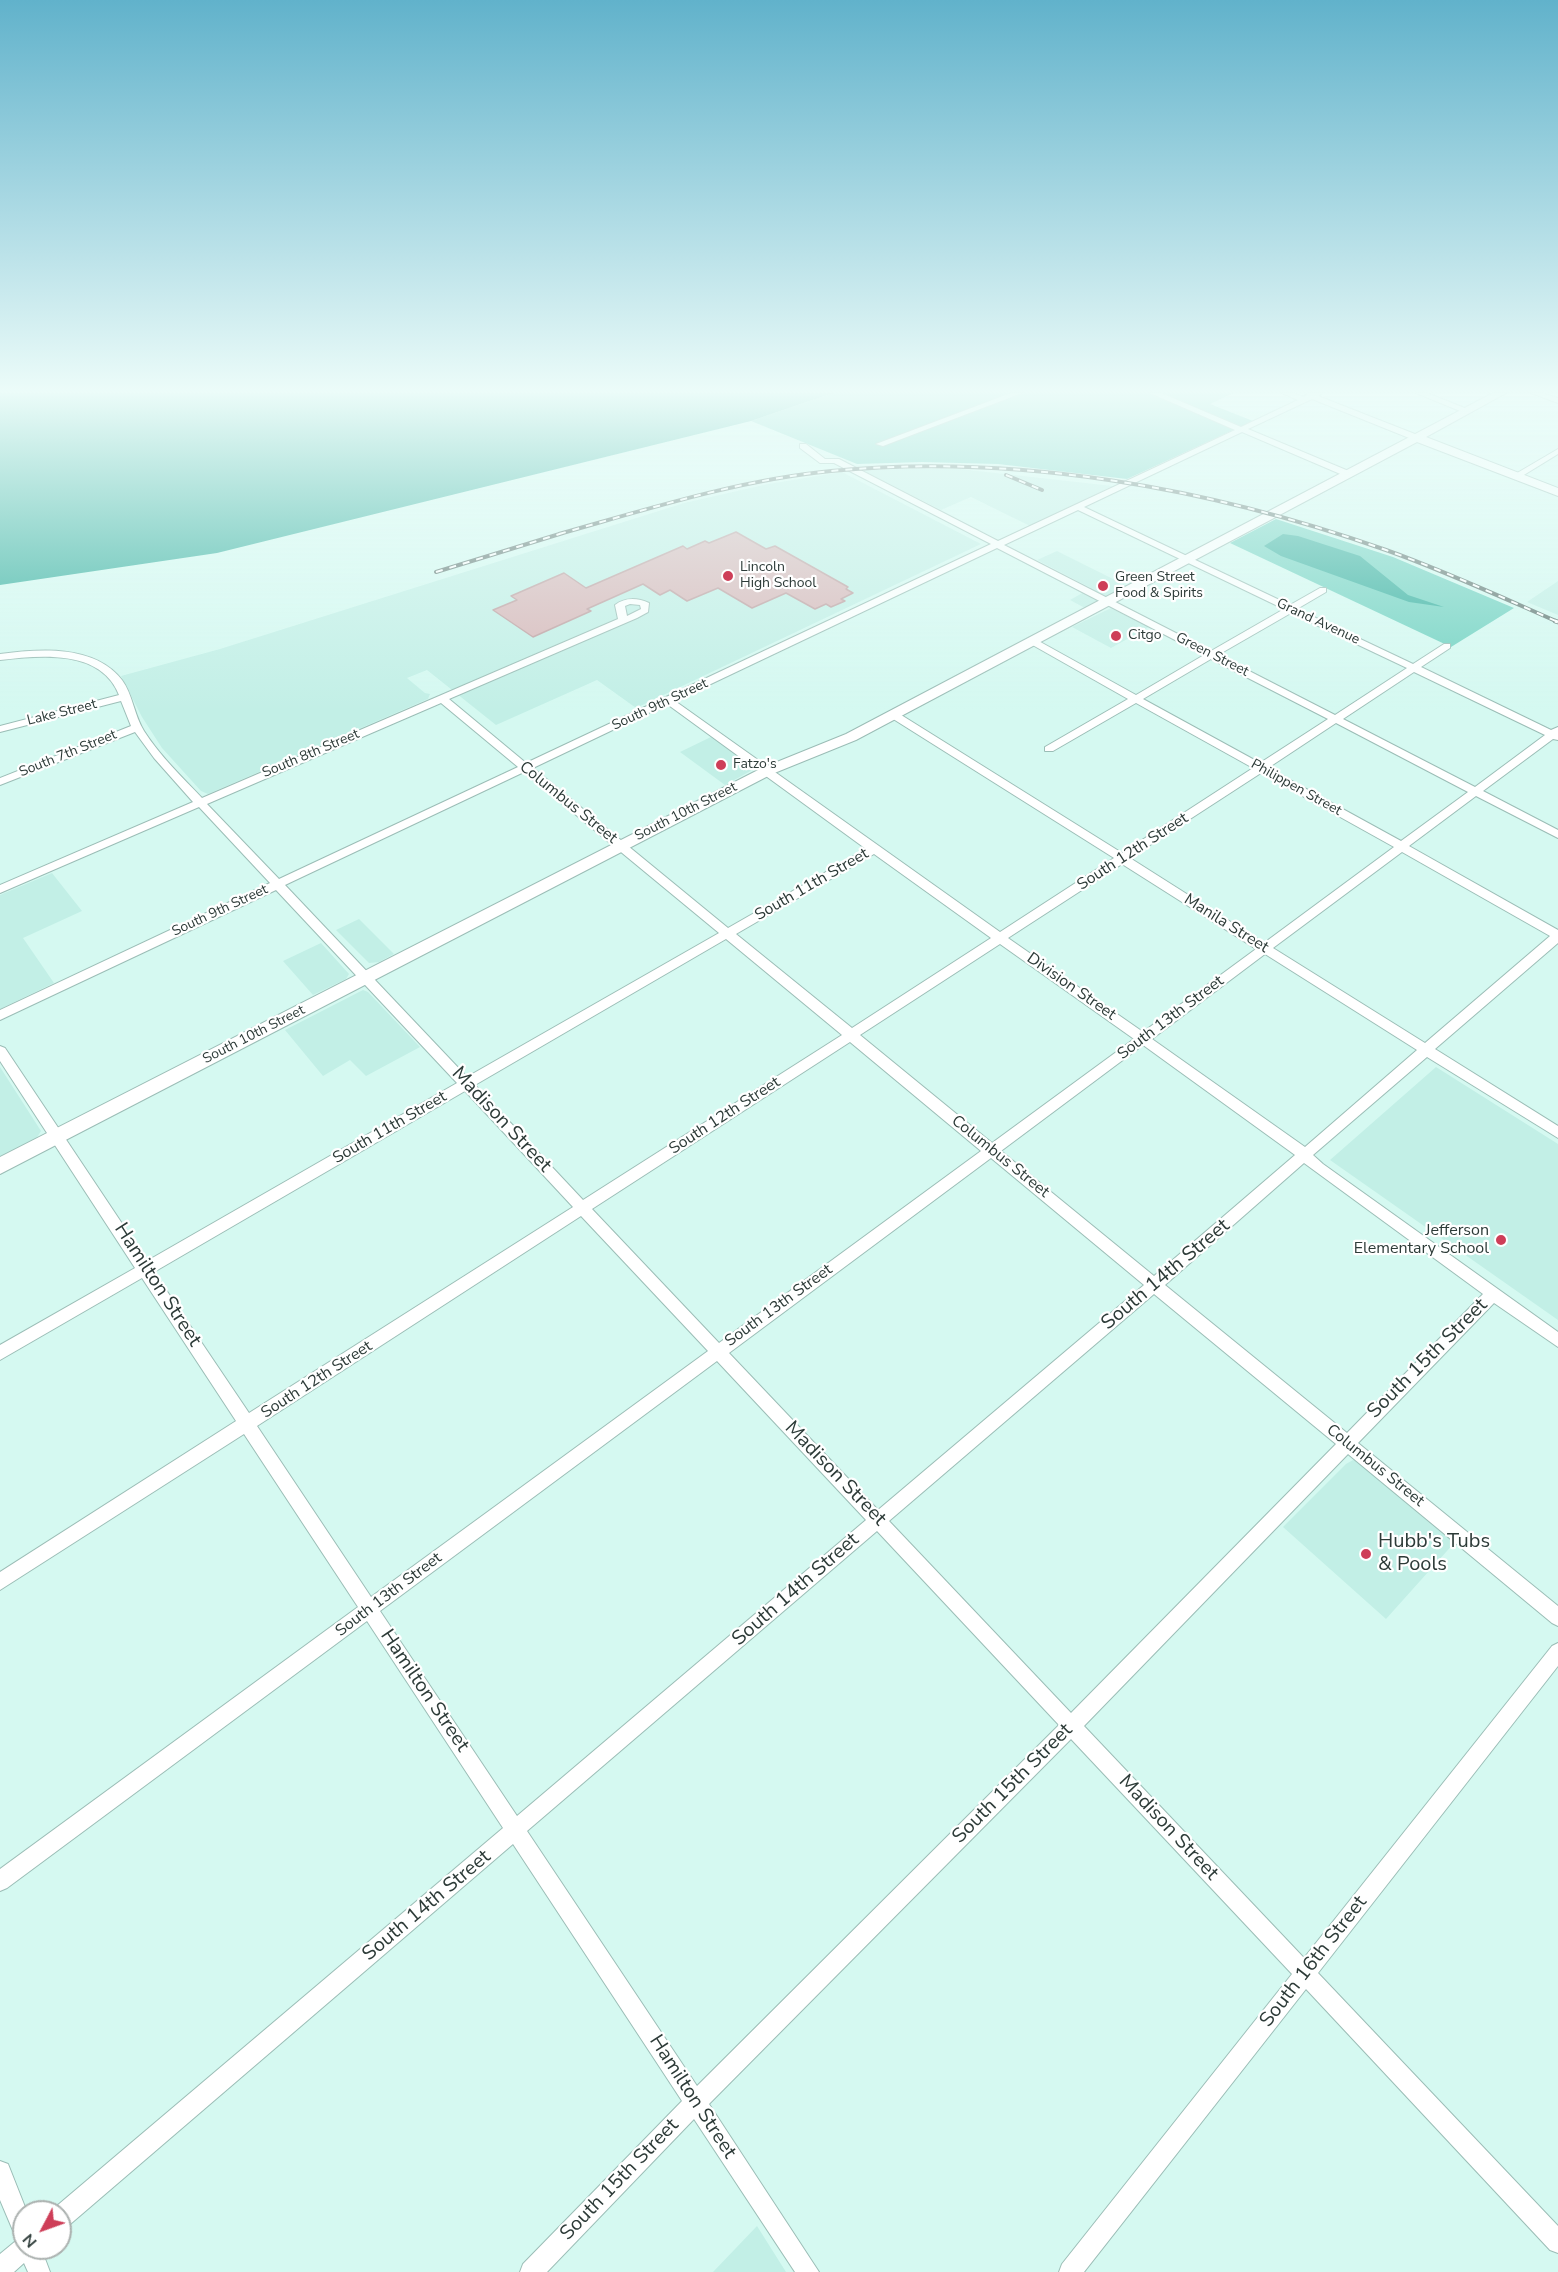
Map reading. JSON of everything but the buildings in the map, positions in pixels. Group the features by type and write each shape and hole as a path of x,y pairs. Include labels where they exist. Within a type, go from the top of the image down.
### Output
{"street":[{"name":"Green Street","path":"909,499 1558,834"},
{"name":"South 9th Street","path":"0,1015 1095,499"},
{"name":"South 10th Street","path":"0,1166 767,771 851,737 894,715 1301,499"},
{"name":"Grand Avenue","path":"1078,507 1556,734"},
{"path":"1049,749 1209,654 1323,590"},
{"name":"South 8th Street","path":"0,889 623,620"},
{"name":"Philippen Street","path":"1032,641 1548,928 1558,936"},
{"name":"South 12th Street","path":"0,1582 1001,938 1447,646"},
{"name":"Madison Street","path":"0,657 50,654 86,661 112,676 118,684 137,727 154,751 200,802 1558,2242"},
{"name":"Lake Street","path":"0,729 124,697"},
{"name":"Columbus Street","path":"441,698 1558,1617"},
{"name":"Division Street","path":"669,700 874,849 1143,1039 1558,1340"},
{"name":"Manila Street","path":"894,715 1558,1133"},
{"name":"South 7th Street","path":"0,782 137,727"},
{"name":"South 13th Street","path":"0,1881 1143,1039 1474,791 1556,734"},
{"name":"South 11th Street","path":"0,1353 874,849"},
{"name":"South 14th Street","path":"72,2208 1305,1156 1558,936"},
{"name":"Hamilton Street","path":"0,1051 808,2272"},
{"name":"South 15th Street","path":"531,2272 696,2102 1071,1726 1493,1294"},
{"name":"South 16th Street","path":"1070,2272 1558,1652"},
{"path":"0,2172 12,2202"},
{"path":"0,2269 12,2259"}],"shaded area":[{"path":"0,499 435,499 217,553 0,585"},
{"path":"702,499 894,499 981,544 636,708 597,680 496,725 427,670 407,678 425,693 430,694 428,699 208,794 201,791 162,748 142,717 121,676 220,649"},
{"path":"919,499 966,499 941,510"},
{"path":"975,499 1086,499 1030,526"},
{"path":"1276,519 1393,557 1514,608 1451,647 1230,543"},
{"path":"1283,534 1298,536 1360,556 1408,595 1444,607 1409,602 1281,556 1264,546"},
{"path":"1057,551 1127,586 1085,608 1070,600 1091,588 1037,560"},
{"path":"1558,581 1558,615 1527,602"},
{"path":"1111,608 1149,627 1111,648 1072,627"},
{"path":"713,736 756,768 725,785 680,752"},
{"path":"52,873 82,911 23,938 54,983 0,1009 0,895"},
{"path":"359,919 394,954 379,962 369,963 336,930"},
{"path":"321,943 349,974 346,979 313,995 283,961"},
{"path":"363,990 368,992 420,1047 366,1076 350,1060 323,1076 285,1030"},
{"path":"0,1067 41,1131 36,1139 0,1158"},
{"name":"Jefferson Elementary School","path":"1436,1067 1558,1144 1558,1320 1330,1160"},
{"path":"1353,1460 1455,1542 1386,1619 1283,1527 1346,1464"},
{"path":"757,2226 786,2272 713,2272"}],"railway":[{"path":"559,534 683,499"},
{"path":"1208,499 1319,528 1386,550 1473,584 1558,622 1555,621"},
{"path":"436,572 566,532"}],"place":[{"name":"Lincoln High School","path":"728,576"},
{"name":"Green Street Food & Spirits","path":"1103,586"},
{"name":"Citgo","path":"1116,636"},
{"name":"Fatzo's","path":"721,765"},
{"name":"Jefferson Elementary School","path":"1501,1240"},
{"name":"Hubb's Tubs & Pools","path":"1366,1554"}]}
